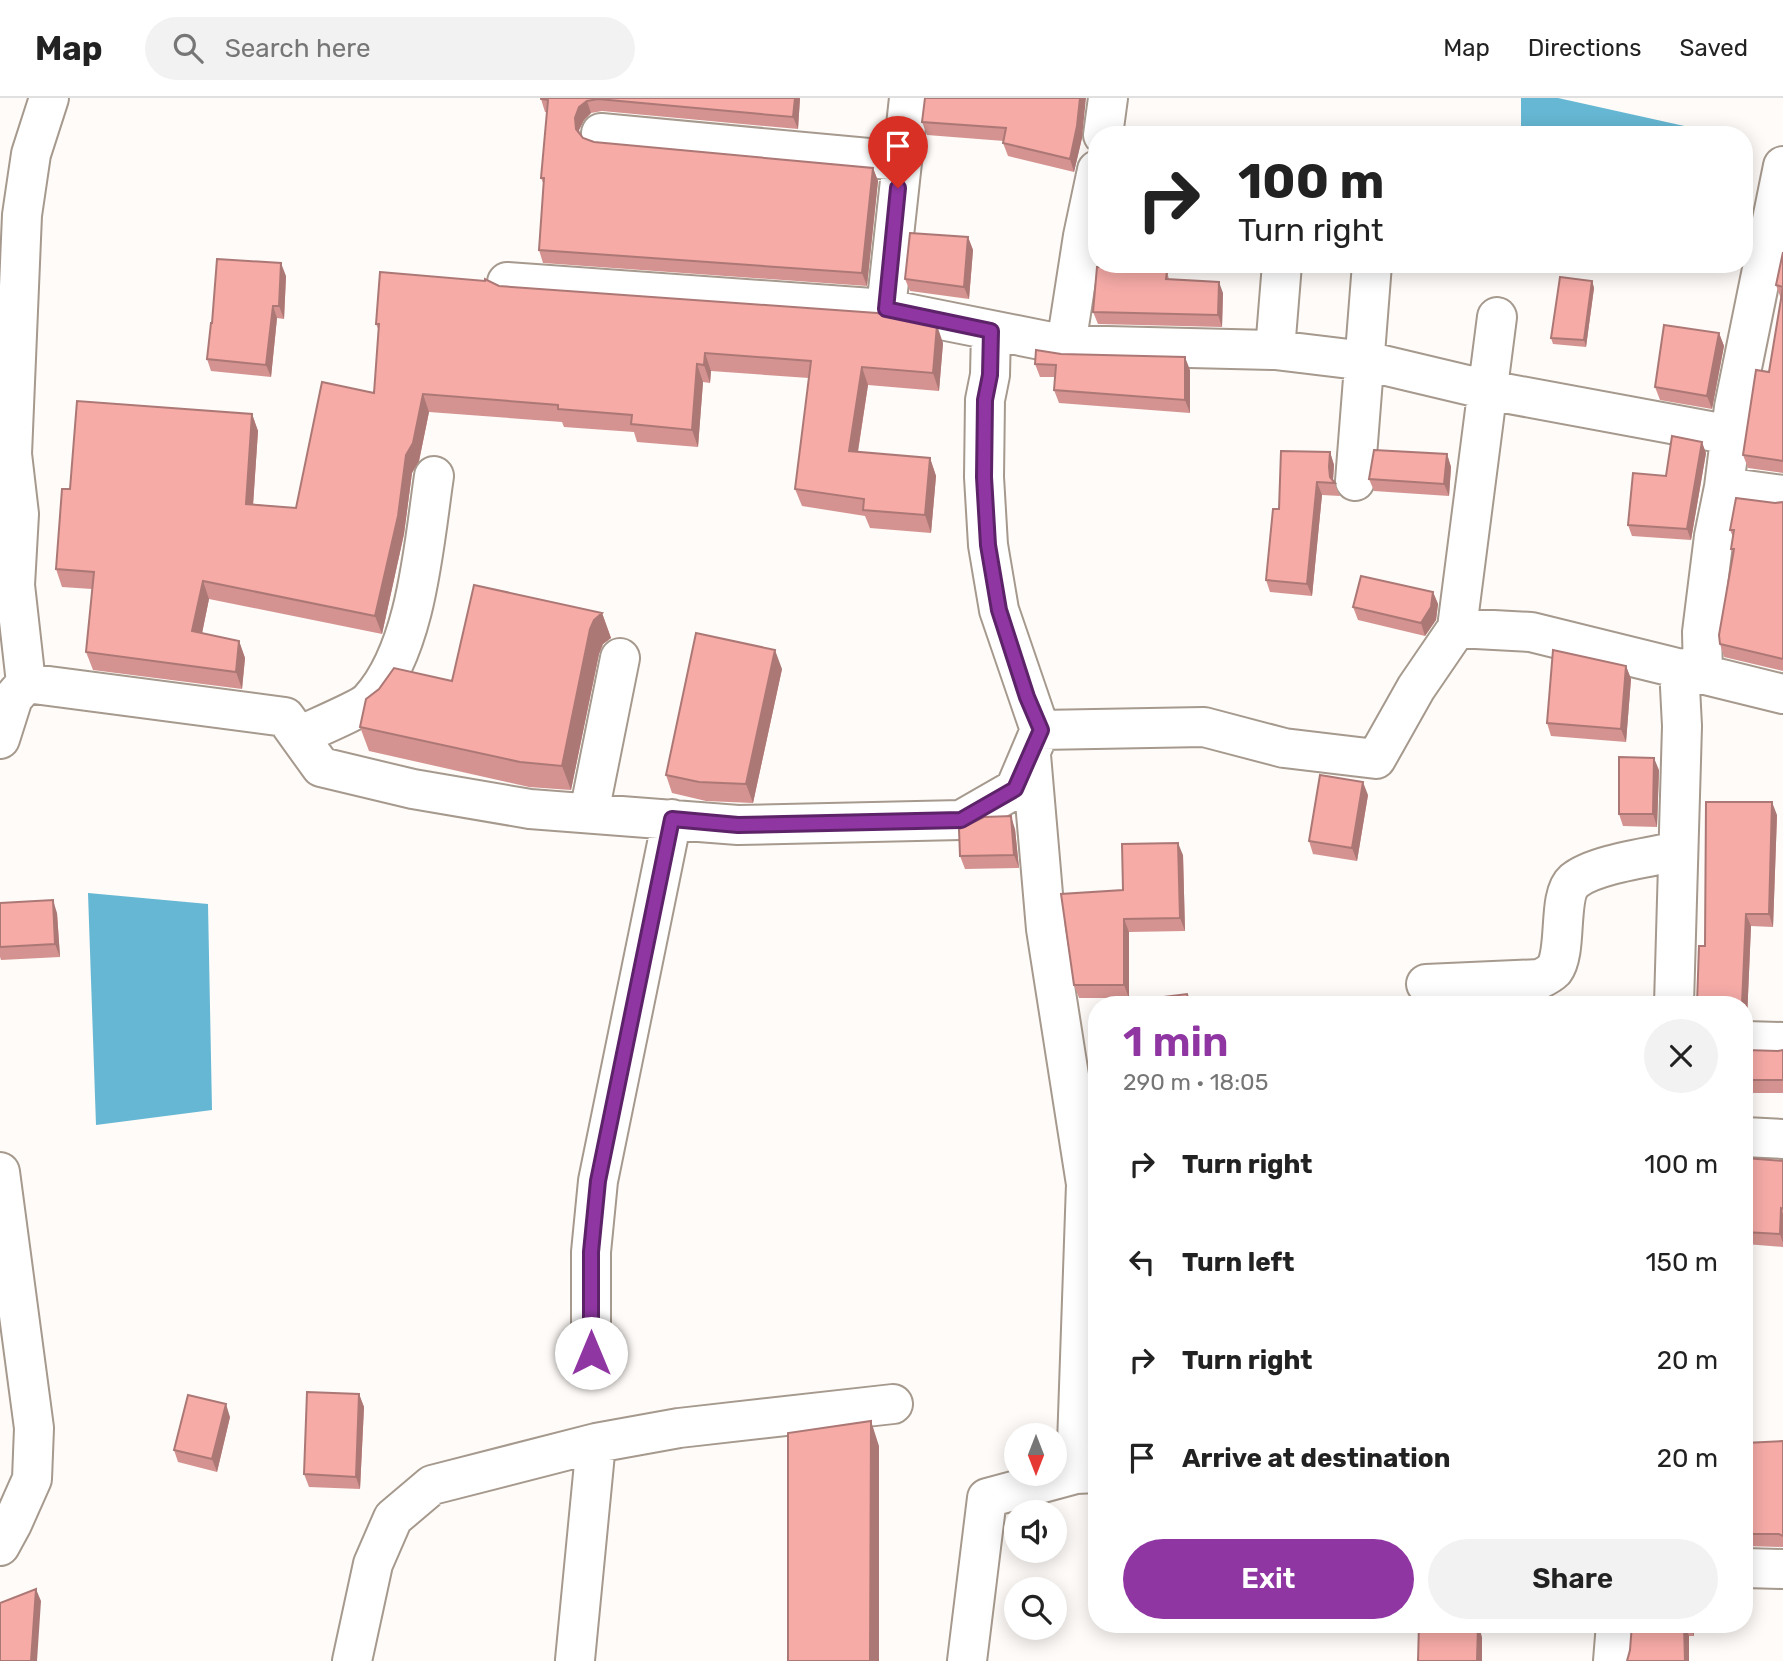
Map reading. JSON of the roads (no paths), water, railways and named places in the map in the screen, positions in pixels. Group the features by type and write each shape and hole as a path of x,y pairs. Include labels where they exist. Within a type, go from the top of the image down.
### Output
{"street":[{"path":"0,740 13,698 26,683 15,585 19,514 6,448 22,215 31,154 49,98"},
{"path":"886,309 909,98"},
{"path":"1105,126 1108,98"},
{"path":"601,133 901,161"},
{"path":"1674,996 1682,726 1691,671 1702,632 1734,407 1778,225 1783,166"},
{"path":"1066,345 1088,212"},
{"path":"1275,349 1281,273"},
{"path":"1355,481 1371,273"},
{"path":"507,282 886,309 1066,345 1275,349 1366,361 1488,390 1731,435"},
{"path":"1036,741 1204,727 1284,748 1376,759 1416,688 1457,628 1497,317"},
{"path":"967,1661 987,1498 1086,1473 1086,1184 1046,929 1036,741 1027,697 999,610 988,545 984,477 985,400 990,375 991,331"},
{"path":"299,736 369,701 393,666 414,604 434,476"},
{"path":"1724,487 1783,495"},
{"path":"1457,628 1531,632 1783,694"},
{"path":"589,813 620,658"},
{"path":"26,683 285,717 321,767 413,789 530,809 738,825 961,820 1015,789 1036,741"},
{"path":"591,1353 591,1252 598,1181 672,819"},
{"path":"1426,984 1540,979 1554,970 1560,951 1567,893 1573,882 1597,869 1678,851"},
{"path":"1753,1041 1783,1042"},
{"path":"1753,1137 1783,1139"},
{"path":"0,1172 34,1427 32,1479 12,1495 0,1546"},
{"path":"352,1661 373,1564 393,1518 432,1485 596,1443 679,1428 893,1404"},
{"path":"575,1660 596,1443"},
{"path":"1753,1568 1783,1569"},
{"path":"1613,1661 1615,1633"}],"water":[{"path":"1521,98 1558,98 1684,126 1521,126"},
{"path":"88,893 208,904 212,1110 96,1125"}]}
